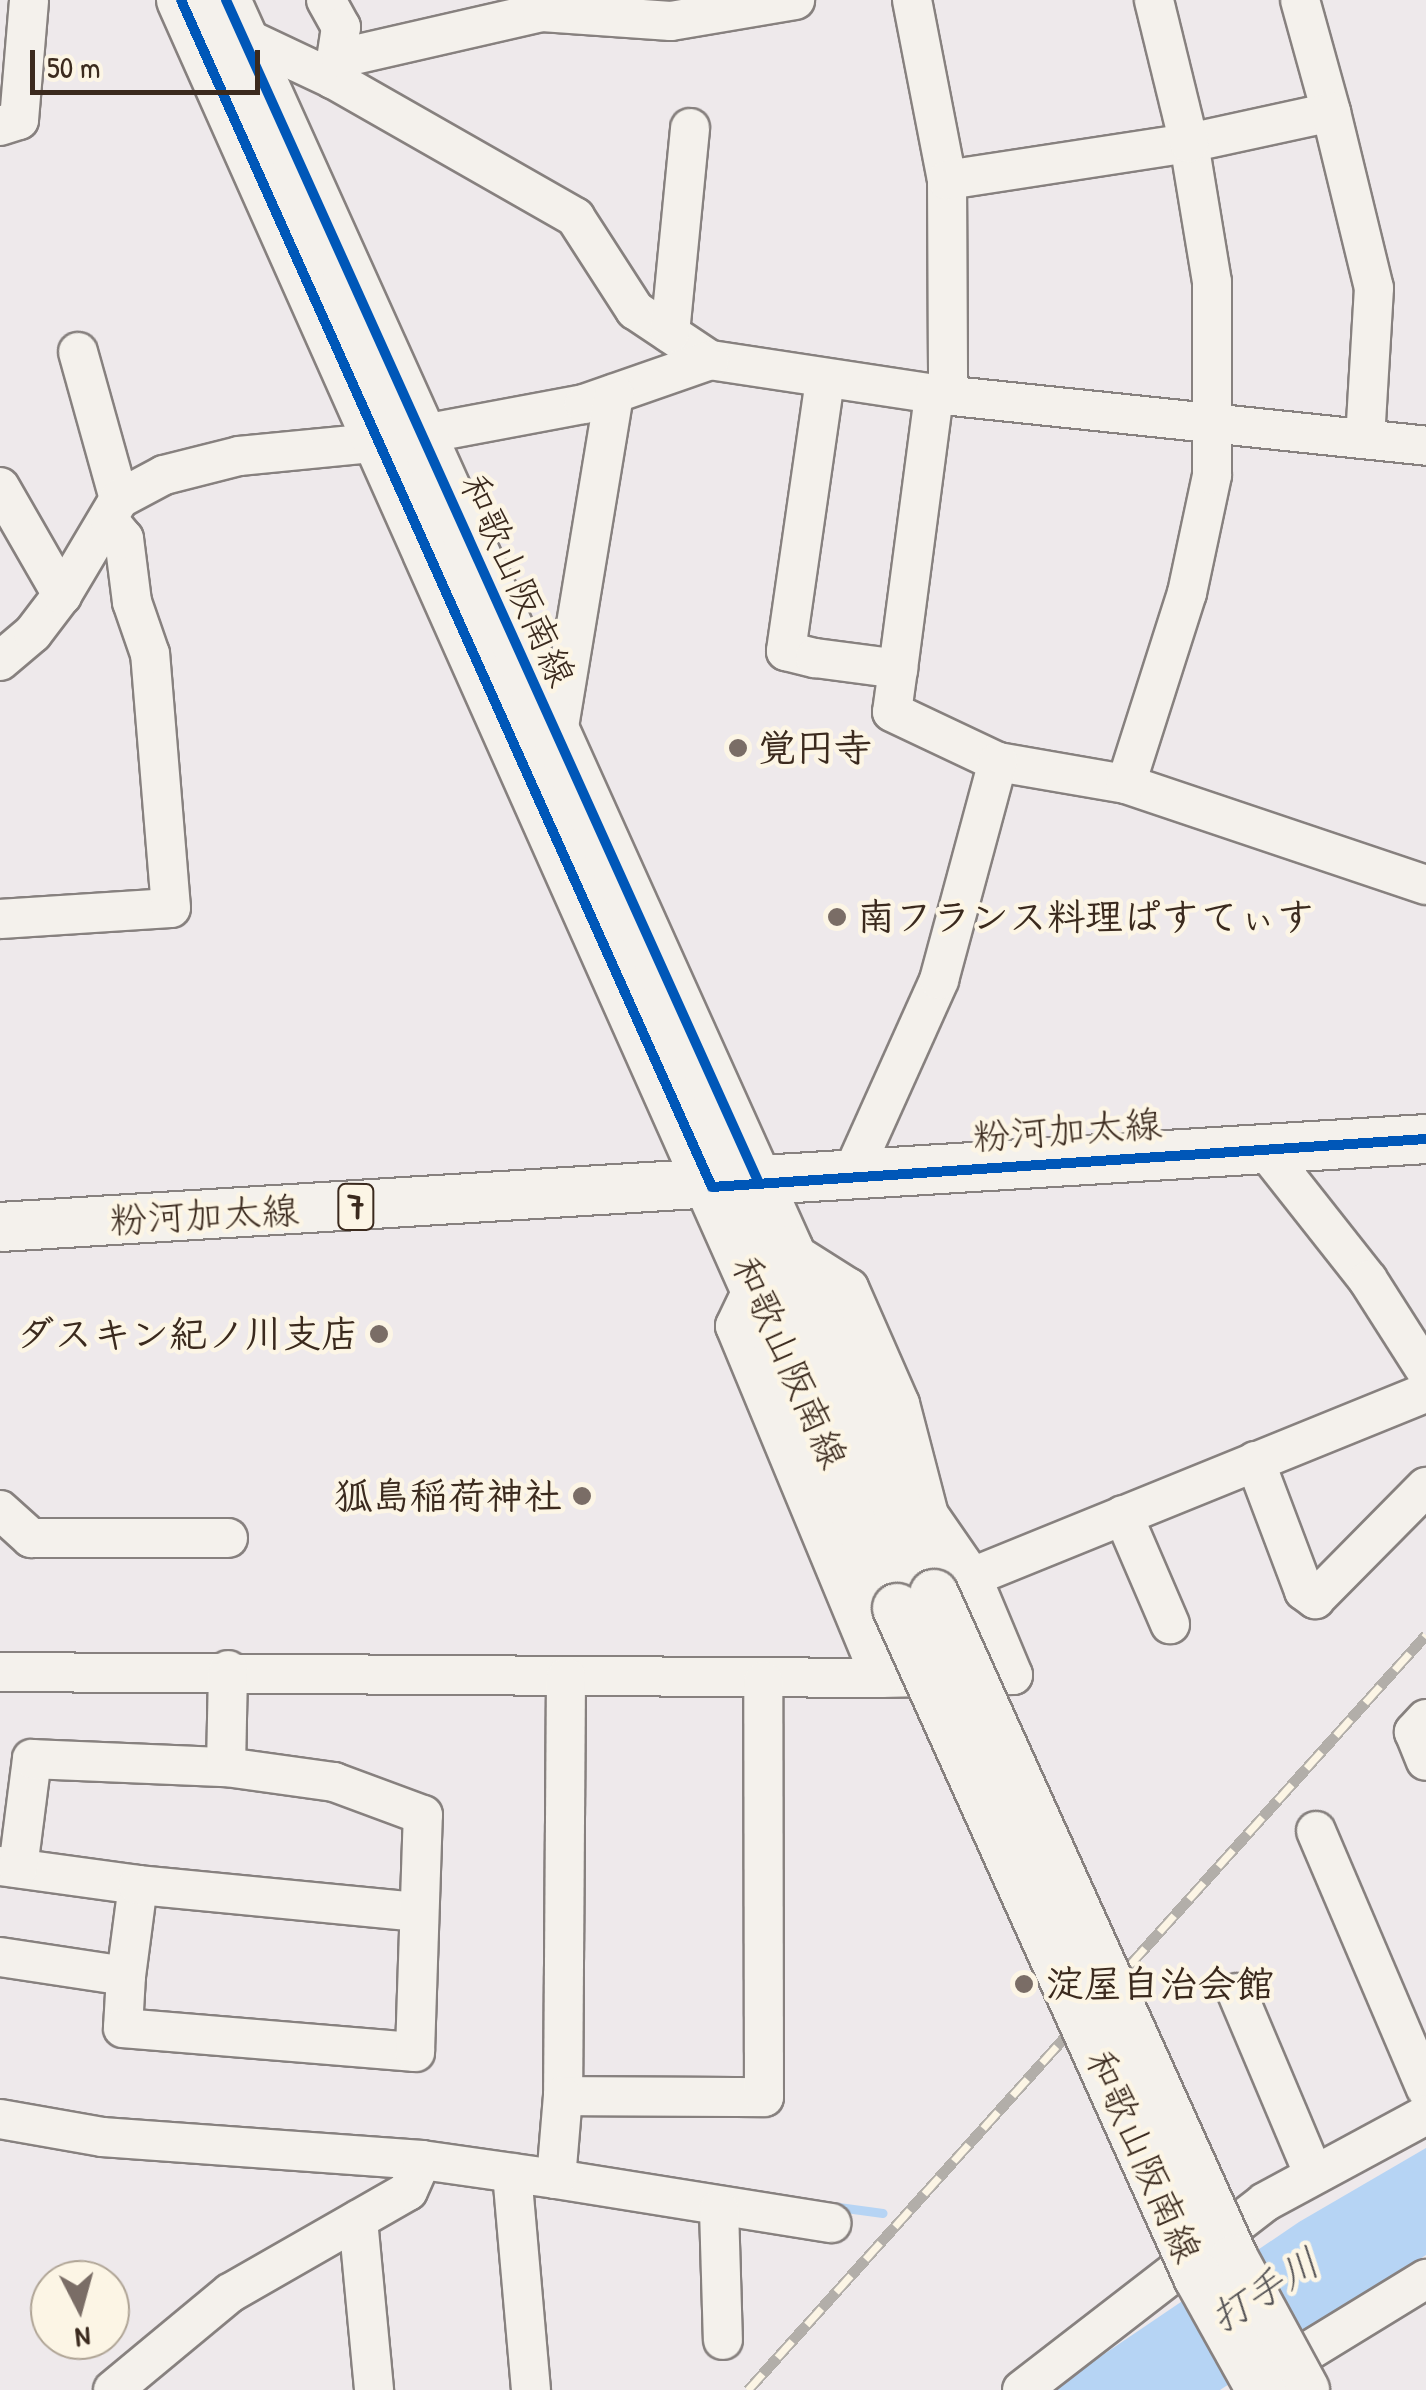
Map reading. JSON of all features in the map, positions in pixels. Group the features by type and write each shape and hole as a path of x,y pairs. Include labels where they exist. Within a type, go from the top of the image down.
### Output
{"main road":[{"name":"和歌山阪南線","path":"183,0 400,437 557,738 759,1183 773,1265"},
{"name":"和歌山阪南線","path":"235,20 400,437 712,1188 773,1265 934,1593 1234,2259 1305,2390"},
{"name":"粉河加太線","path":"0,1227 712,1188 852,1174 1426,1139"},
{"name":"和歌山阪南線","path":"934,1593 1198,2277 1261,2390"}],"street":[{"path":"0,126 19,120 12,48 28,0"},
{"path":"183,0 337,68 575,216 636,310 710,360 825,380 941,394 1426,446"},
{"path":"326,0 341,27 337,68"},
{"path":"337,68 542,12 671,20 795,0"},
{"path":"912,0 947,180 941,394 892,712 998,762 1126,784 1426,886"},
{"path":"1126,784 1187,593 1212,475 1212,282 1189,143 1154,0"},
{"path":"1300,0 1374,288 1365,439"},
{"path":"947,180 1189,143 1331,112"},
{"path":"670,333 690,128"},
{"path":"0,919 172,908 150,654 132,602 124,538 78,352"},
{"path":"3,650 62,594 115,510 164,475 239,456 400,437 614,394 710,360"},
{"path":"825,380 786,651 898,668"},
{"path":"557,738 614,394"},
{"path":"0,486 62,594"},
{"path":"852,1174 939,980 998,762"},
{"path":"1263,1147 1368,1280 1426,1371"},
{"path":"0,1672 228,1670 763,1681 1014,1675 934,1593 929,1515 900,1404 850,1288 773,1265 735,1326 880,1678"},
{"path":"934,1593 1426,1393"},
{"path":"1255,1461 1304,1591 1315,1599 1426,1488"},
{"path":"0,1510 31,1538 228,1538"},
{"path":"1123,1515 1170,1624"},
{"path":"226,1767 228,1670"},
{"path":"556,2179 563,2096 566,1677"},
{"path":"563,2096 764,2097 763,1681"},
{"path":"1426,1719 1414,1732 1426,1761"},
{"path":"138,1885 123,2028 415,2052 416,1912 423,1815 334,1782 226,1767 32,1759 9,1867 138,1885 416,1912"},
{"path":"1316,1831 1426,2090"},
{"path":"0,1957 126,1976"},
{"path":"1237,1993 1313,2173"},
{"path":"1022,2390 1265,2202 1426,2114"},
{"path":"0,2120 102,2137 422,2160 832,2224"},
{"path":"114,2390 230,2293 408,2191 422,2160"},
{"path":"512,2173 531,2390"},
{"path":"720,2209 723,2340"},
{"path":"358,2220 374,2390"},
{"path":"1245,2390 1426,2279"}],"water":[{"name":"打手川","path":"1426,2148 1426,2255 1220,2390 1051,2390 1299,2222"}],"waterway":[{"path":"831,2206 883,2213"}],"railway":[{"path":"748,2390 1426,1635"}],"cycle path":[{"path":"181,0 712,1187 1426,1139"},
{"path":"226,0 759,1183"}],"place":[{"name":"覚円寺","path":"738,748"},
{"name":"南フランス料理ぱすてぃす","path":"837,917"},
{"name":"ダスキン紀ノ川支店","path":"379,1334"},
{"name":"狐島稲荷神社","path":"582,1496"},
{"name":"淀屋自治会館","path":"1024,1984"}]}
